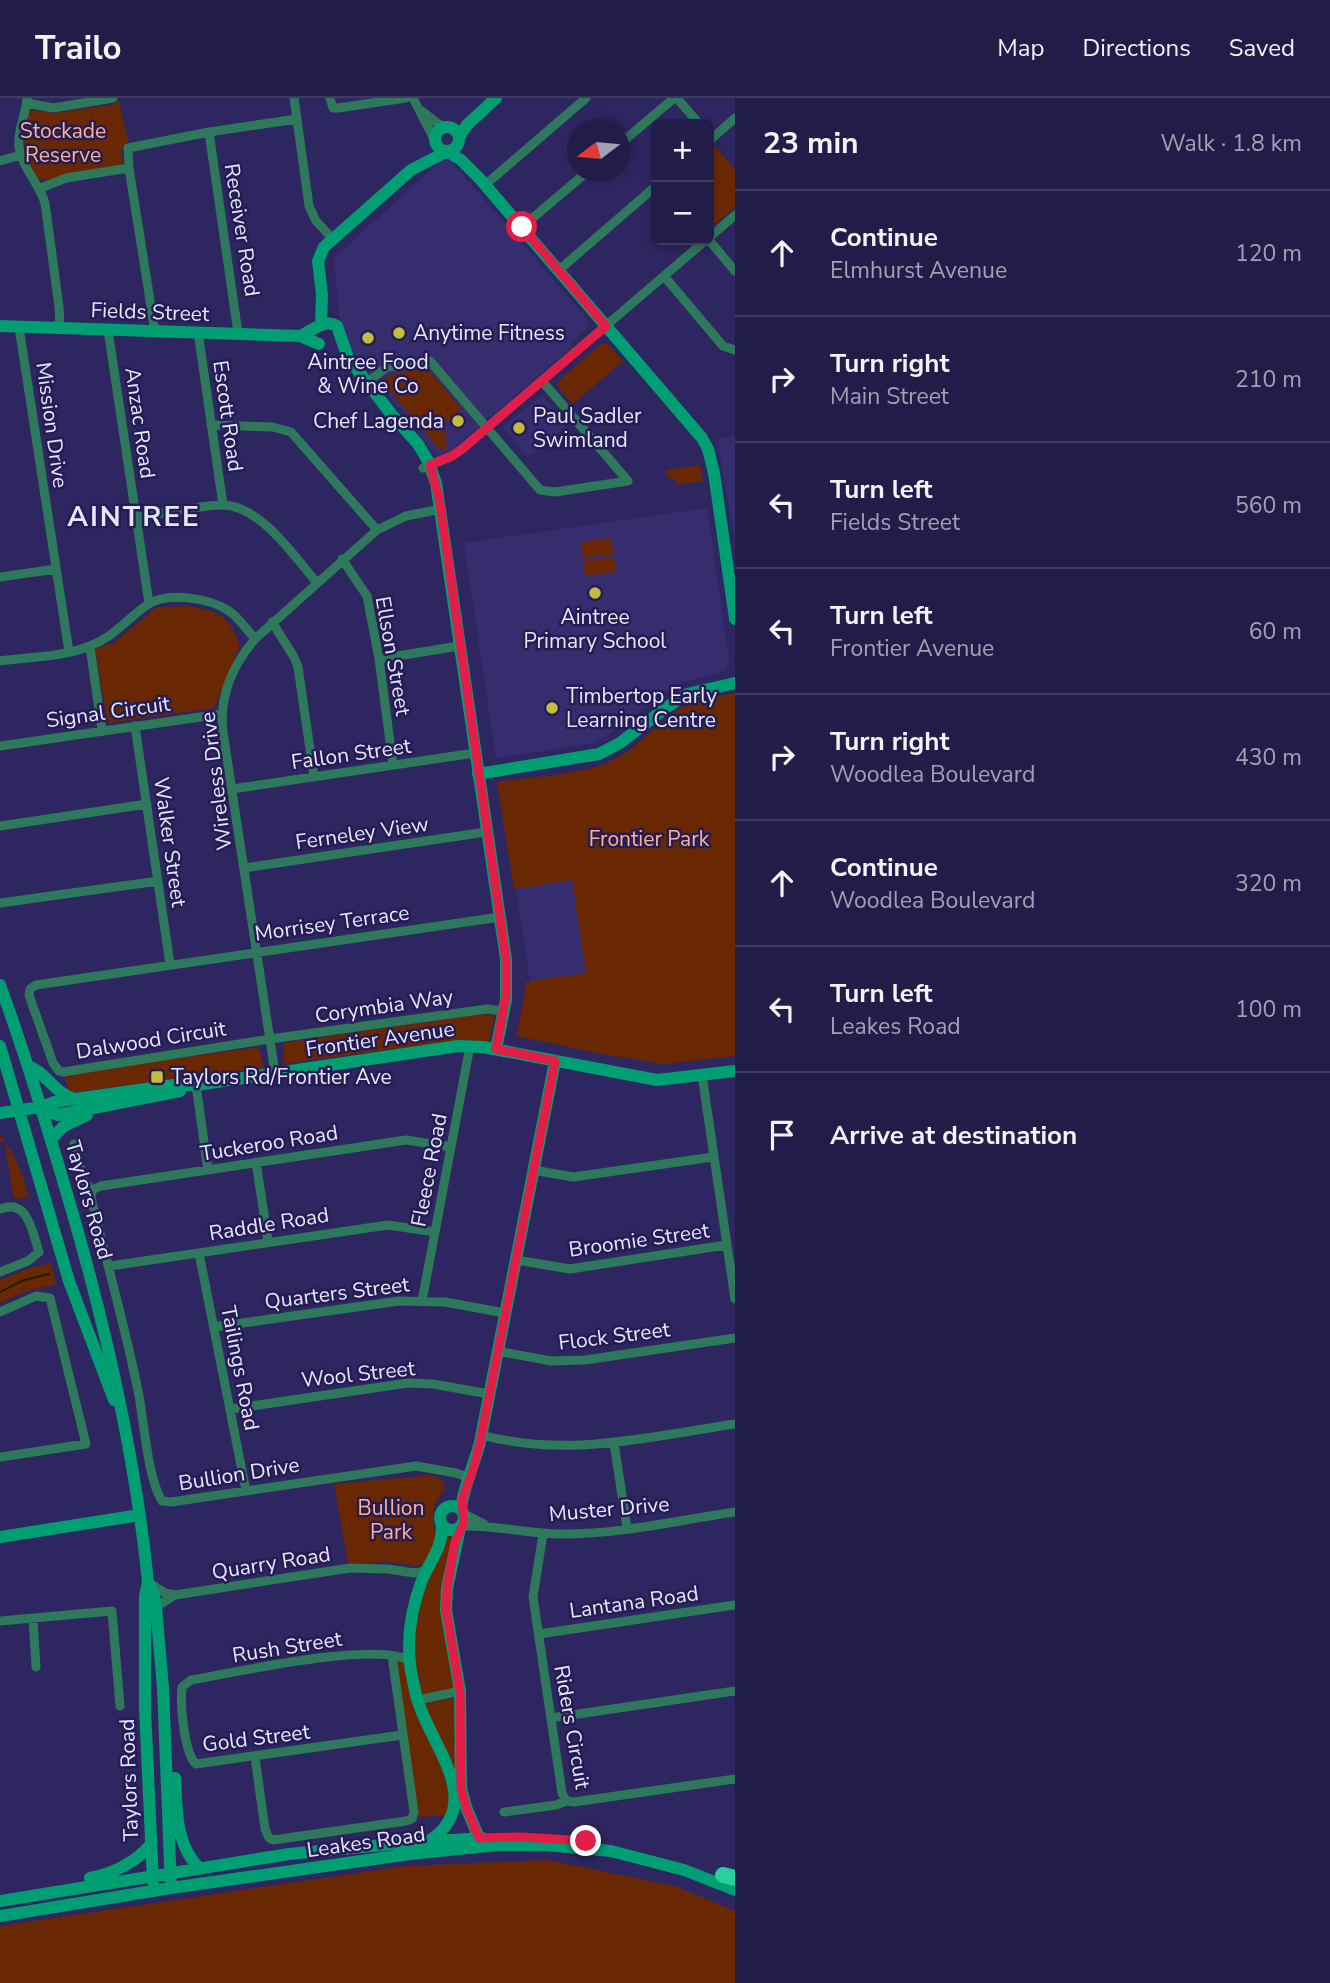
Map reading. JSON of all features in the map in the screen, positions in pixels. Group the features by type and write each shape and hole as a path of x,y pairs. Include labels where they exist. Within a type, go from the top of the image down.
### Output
{"street":[{"path":"60,328 60,307 41,188 21,155 19,138 27,100 52,108 113,98"},
{"path":"294,98 309,206 316,221 332,238"},
{"path":"330,98 333,108 338,108 406,98"},
{"path":"413,98 438,148 461,160 483,182 702,438 715,473 735,619"},
{"path":"411,170 457,146 459,138 478,113 496,98"},
{"path":"483,182 586,98"},
{"path":"630,136 675,98 694,119"},
{"path":"419,108 437,123 454,129 464,152 483,182"},
{"path":"324,325 339,329 331,344 316,334 324,325 319,256 332,238 421,160 438,131 478,113"},
{"path":"714,135 735,118"},
{"path":"155,332 129,168 128,151 131,145 298,119"},
{"name":"Receiver Road","path":"209,132 238,333"},
{"path":"0,161 21,155"},
{"path":"41,188 66,177 129,168"},
{"path":"522,227 575,182"},
{"path":"559,270 651,190"},
{"path":"714,234 735,215"},
{"path":"427,466 452,456 488,428 701,245"},
{"path":"713,245 735,271"},
{"path":"664,276 723,346 735,350"},
{"name":"Fields Street","path":"300,336 324,325"},
{"name":"Fields Street","path":"0,326 300,336 331,344 348,358 427,466 448,570 507,972 496,1049"},
{"name":"Mission Drive","path":"19,327 69,652"},
{"name":"Anzac Road","path":"108,330 149,603"},
{"name":"Escott Road","path":"198,332 223,505"},
{"path":"366,383 387,367 430,361 540,490 555,492 628,481 542,381"},
{"path":"211,425 273,427 291,432 377,530"},
{"path":"136,518 223,505 242,508 260,520 317,583"},
{"name":"Wireless Drive","path":"275,1073 221,714 225,691 243,654 255,639 342,559 377,530 405,516 438,510"},
{"name":"Ellson Street","path":"342,559 367,596 379,659 393,765"},
{"path":"0,577 56,569"},
{"path":"0,661 90,647 116,633 149,603 186,597 213,603 231,612 255,639"},
{"path":"272,622 298,667 314,777"},
{"path":"379,659 460,646"},
{"path":"90,647 102,730"},
{"path":"478,774 599,754 620,743 667,706 687,694 735,683"},
{"name":"Signal Circuit","path":"0,746 221,714"},
{"name":"Walker Street","path":"135,726 170,964"},
{"name":"Fallon Street","path":"232,789 475,753"},
{"path":"0,826 147,804"},
{"name":"Ferneley View","path":"244,868 486,832"},
{"path":"0,903 158,881"},
{"name":"Morrisey Terrace","path":"170,964 500,917"},
{"name":"Dalwood Circuit","path":"170,964 33,986 29,995 55,1068 69,1071 270,1039"},
{"name":"Taylors Road","path":"0,985 51,1139 91,1277 126,1430 148,1582 145,1596 145,1709 154,1892"},
{"name":"Corymbia Way","path":"270,1039 487,1009 503,1011"},
{"name":"Taylors Road","path":"0,1046 69,1281 126,1430"},
{"name":"Frontier Avenue","path":"41,1107 47,1103 74,1099 174,1085 196,1085 470,1046 657,1080 735,1071"},
{"name":"Fleece Road","path":"422,1301 470,1046"},
{"path":"479,1838 463,1800 459,1767 460,1692 446,1609 449,1577 462,1520 462,1500 481,1435 555,1061"},
{"path":"28,1066 41,1071 60,1094 74,1099"},
{"path":"702,1075 735,1299"},
{"path":"196,1085 208,1170"},
{"name":"Frontier Avenue","path":"41,1107 58,1115 114,1106 196,1085"},
{"path":"51,1139 76,1118 114,1106"},
{"path":"0,1113 41,1107"},
{"name":"Tuckeroo Road","path":"92,1190 101,1186 406,1140 452,1147"},
{"name":"Bullion Drive","path":"74,1144 84,1181 92,1190 91,1198 110,1266 162,1501 171,1502 416,1466 470,1475"},
{"path":"533,1170 573,1177 713,1157"},
{"path":"256,1162 268,1241"},
{"path":"0,1209 8,1205 17,1206 27,1215 39,1252 28,1261 0,1272"},
{"name":"Raddle Road","path":"110,1266 388,1225 435,1232"},
{"name":"Broomie Street","path":"516,1260 570,1269 726,1245"},
{"name":"Tailings Road","path":"200,1252 246,1491"},
{"path":"0,1312 36,1296 50,1298 86,1444 0,1457"},
{"name":"Quarters Street","path":"214,1327 381,1302 444,1302 505,1313"},
{"name":"Flock Street","path":"497,1352 551,1361 585,1360 735,1338"},
{"name":"Wool Street","path":"231,1409 408,1383 433,1384 489,1394"},
{"path":"481,1435 505,1441 565,1447 614,1443 735,1424"},
{"path":"614,1443 627,1528"},
{"path":"254,1757 265,1829 273,1840 412,1819 414,1812 402,1735 402,1656 421,1575 441,1544 440,1517 470,1475"},
{"path":"443,1510 454,1506 462,1520"},
{"name":"Muster Drive","path":"462,1520 543,1534 583,1533 735,1512"},
{"path":"0,1537 140,1515"},
{"path":"442,1525 452,1531 462,1520"},
{"name":"Riders Circuit","path":"543,1534 533,1587 562,1793 566,1801 735,1779"},
{"name":"Quarry Road","path":"156,1607 175,1595 350,1568 388,1569 421,1575"},
{"path":"148,1582 165,1593 175,1595"},
{"name":"Taylors Road","path":"148,1582 155,1595 163,1688 172,1888"},
{"name":"Lantana Road","path":"538,1634 735,1605"},
{"path":"0,1621 112,1611 120,1706"},
{"path":"33,1619 36,1667"},
{"name":"Rush Street","path":"183,1684 191,1680 342,1654 402,1656"},
{"path":"402,1656 418,1700 448,1766 453,1789 452,1815 444,1831 429,1842"},
{"name":"Gold Street","path":"183,1684 181,1693 186,1734 193,1762 201,1765 402,1735"},
{"path":"163,1688 179,1835 187,1854 200,1869"},
{"path":"551,1718 735,1691"},
{"path":"418,1700 460,1692"},
{"path":"504,1812 556,1805 566,1801"},
{"path":"452,1815 461,1818 468,1813"},
{"name":"Leakes Road","path":"0,1901 289,1854 479,1838 521,1837 586,1841 646,1853 731,1878"},
{"path":"43,1892 110,1873 138,1857 151,1844"},
{"name":"Leakes Road","path":"0,1916 172,1888 497,1844 611,1851 684,1870 735,1890"},
{"path":"16,1897 19,1914"}],"shaded area":[{"path":"442,160 451,161 589,321 587,329 570,344 572,347 450,451 436,457 404,413 355,360 346,341 339,314 334,258"},
{"path":"542,395 567,425 528,458 503,427"},
{"path":"735,436 735,543 718,444 721,438"},
{"name":"Aintree Primary School","path":"707,508 729,660 725,671 680,683 658,696 618,729 594,743 496,758 464,543"},
{"path":"572,880 586,973 530,982 516,889"}],"green space":[{"name":"Stockade Reserve","path":"119,101 128,141 121,150 123,162 118,166 51,180 38,179 29,164 24,147 28,112 32,110 53,113 111,105"},
{"path":"714,145 735,169 735,207 714,225"},
{"path":"602,343 608,344 623,361 573,404 557,386 557,382"},
{"path":"426,367 462,409 444,424 447,446 444,449 439,449 382,381 388,376"},
{"path":"700,465 703,481 676,485 675,478 668,479 666,470"},
{"path":"611,538 614,554 583,558 581,542"},
{"path":"614,557 616,572 585,576 583,561"},
{"path":"190,606 222,616 240,645 214,708 108,723 95,649 113,643 157,607"},
{"name":"Frontier Park","path":"735,693 735,1056 664,1064 516,1036 525,982 586,973 572,880 514,889 497,782 570,773 609,762 628,751 685,706 706,698"},
{"path":"483,1014 495,1016 489,1042 463,1040 284,1064 283,1043"},
{"path":"259,1047 264,1068 69,1093 64,1074"},
{"path":"0,1136 6,1143 15,1158 29,1197 16,1199 13,1196 5,1142 0,1142"},
{"path":"51,1263 56,1284 24,1292 0,1303 0,1280"},
{"name":"Bullion Park","path":"434,1475 443,1481 445,1489 435,1503 433,1514 436,1545 425,1564 348,1564 334,1484"},
{"path":"446,1534 453,1536 444,1589 456,1688 419,1695 412,1655 417,1609"},
{"path":"395,1660 407,1662 449,1790 450,1815 419,1817"},
{"path":"457,1699 457,1776 424,1704"},
{"path":"548,1860 675,1886 735,1911 735,1983 0,1983 0,1926 405,1866"}],"waterway":[{"path":"0,1292 24,1280 49,1274"}],"place":[{"name":"Anytime Fitness","path":"399,333"},
{"name":"Aintree Food & Wine Co","path":"368,338"},
{"name":"Chef Lagenda","path":"458,421"},
{"name":"Paul Sadler Swimland","path":"519,428"},
{"name":"Aintree Primary School","path":"595,593"},
{"name":"Timbertop Early Learning Centre","path":"552,708"},
{"name":"Taylors Rd/Frontier Ave","path":"157,1077"}],"district":[{"name":"AINTREE","path":"134,517"}],"route":[{"path":"522,227 606,326 462,449 430,465 439,498 506,959 506,995 496,1049 555,1061 480,1442 462,1500 464,1522 455,1542 446,1609 460,1692 461,1788 463,1800 479,1838 521,1837 586,1841"}]}
